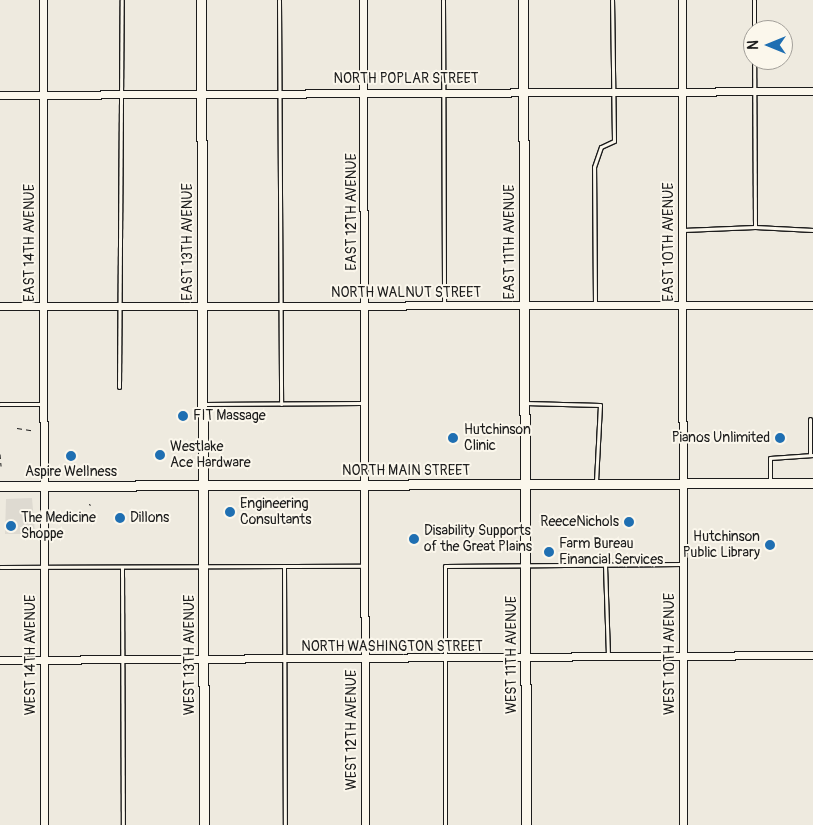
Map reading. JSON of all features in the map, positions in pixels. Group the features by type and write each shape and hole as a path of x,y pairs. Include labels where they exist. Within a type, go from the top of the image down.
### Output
{"street":[{"name":"EAST 14TH AVENUE","path":"42,485 43,0"},
{"name":"EAST 13TH AVENUE","path":"201,0 203,484"},
{"name":"EAST 12TH AVENUE","path":"363,0 364,484"},
{"name":"EAST 11TH AVENUE","path":"524,0 525,484"},
{"name":"EAST 10TH AVENUE","path":"682,0 682,484"},
{"name":"NORTH POPLAR STREET","path":"0,95 201,92 813,91"},
{"name":"NORTH WALNUT STREET","path":"0,306 43,307 122,304 279,306 813,305"},
{"name":"NORTH MAIN STREET","path":"0,486 813,483"},
{"name":"WEST 13TH AVENUE","path":"203,484 204,825"},
{"name":"WEST 12TH AVENUE","path":"364,484 365,825"},
{"name":"WEST 11TH AVENUE","path":"525,484 526,825"},
{"name":"WEST 10TH AVENUE","path":"682,484 684,825"},
{"name":"WEST 14TH AVENUE","path":"42,485 44,825"},
{"name":"NORTH WASHINGTON STREET","path":"0,660 365,660 683,654 813,655"}],"lane":[{"path":"119,387 122,304 120,94 122,0"},
{"path":"279,0 279,306 282,404"},
{"path":"443,0 444,306"},
{"path":"595,306 594,167 601,146 614,141 612,0"},
{"path":"754,0 754,20"},
{"path":"754,70 755,227"},
{"path":"682,230 755,227 813,230"},
{"path":"203,404 364,403"},
{"path":"524,403 600,405 596,484"},
{"path":"0,404 42,404"},
{"path":"770,483 770,458 812,454 810,418"},
{"path":"605,564 608,655"},
{"path":"445,825 445,566 683,564"},
{"path":"284,566 285,825"},
{"path":"0,567 365,566"},
{"path":"122,567 123,825"}],"path":[{"path":"17,428 42,431"},
{"path":"0,454 1,466"}],"shaded area":[{"path":"32,498 35,534 5,534 6,499"}],"place":[{"name":"FIT Massage","path":"183,416"},
{"name":"Hutchinson Clinic","path":"453,438"},
{"name":"Pianos Unlimited","path":"780,438"},
{"name":"Westlake Ace Hardware","path":"160,455"},
{"name":"Aspire Wellness","path":"71,456"},
{"name":"Engineering Consultants","path":"230,512"},
{"name":"Dillons","path":"120,518"},
{"name":"ReeceNichols","path":"629,522"},
{"name":"The Medicine Shoppe","path":"11,526"},
{"name":"Disability Supports of the Great Plains","path":"414,539"},
{"name":"Hutchinson Public Library","path":"770,545"},
{"name":"Farm Bureau Financial Services","path":"549,552"}]}
